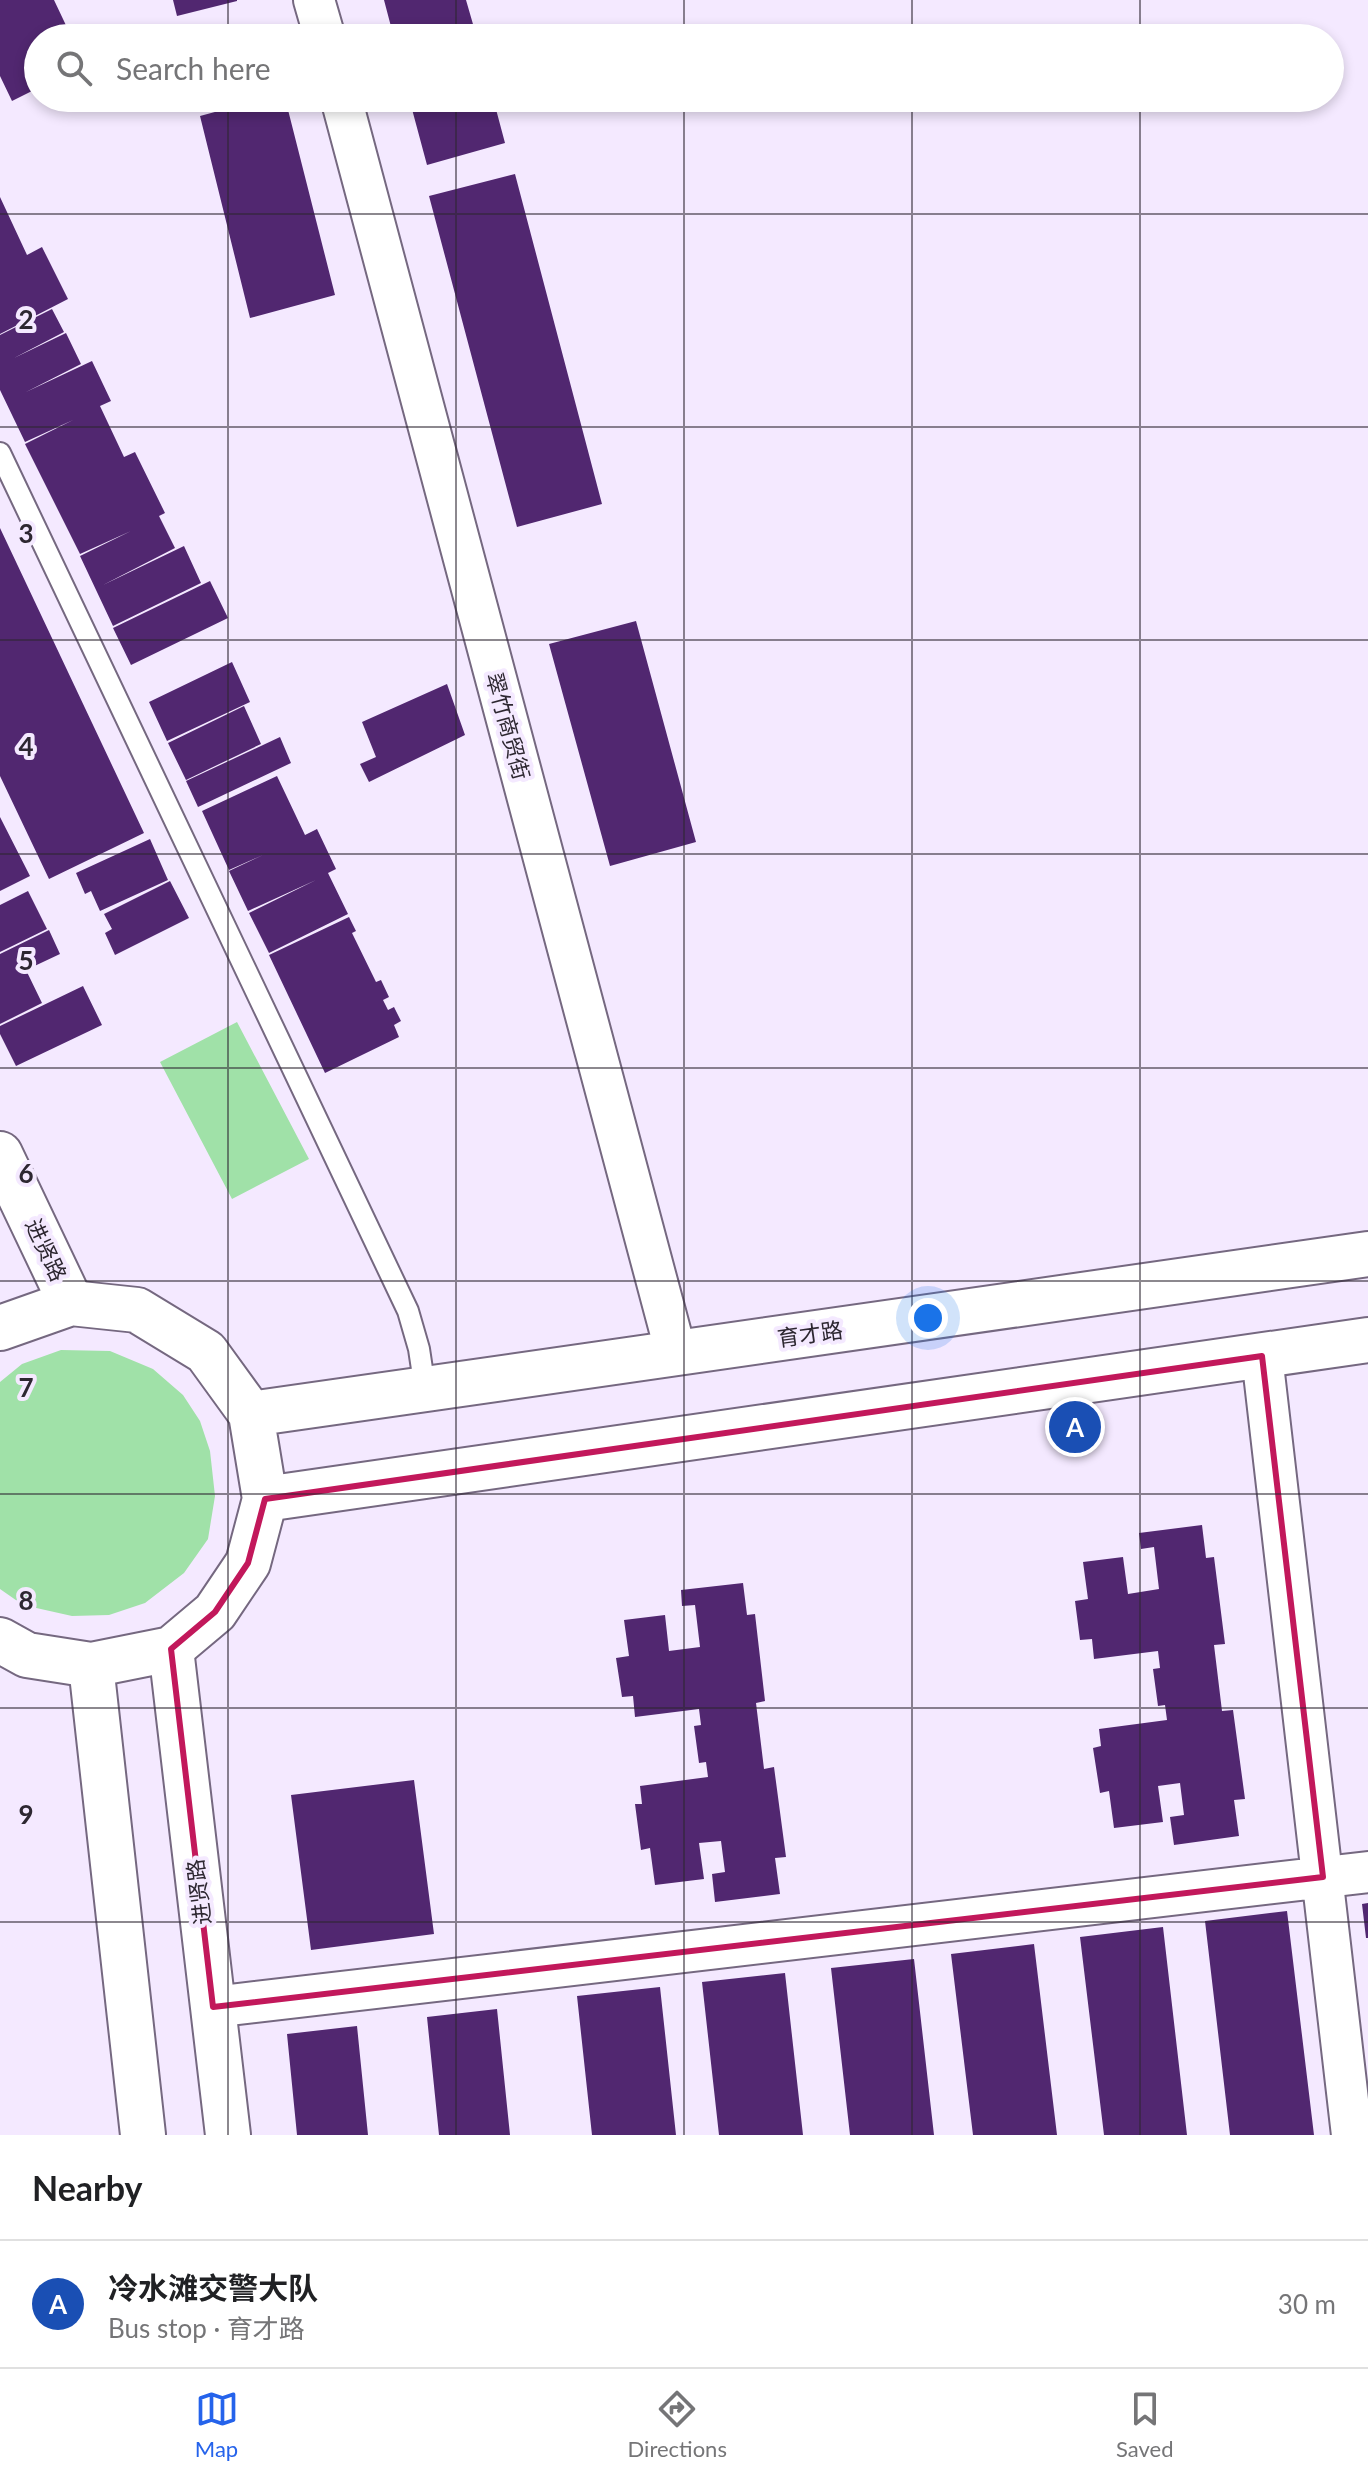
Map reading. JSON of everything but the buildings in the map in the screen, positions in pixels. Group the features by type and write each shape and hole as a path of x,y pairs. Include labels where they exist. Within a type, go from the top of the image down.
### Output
{"main road":[{"name":"进贤路","path":"0,1154 71,1303"},
{"name":"育才路","path":"251,1414 1368,1254"},
{"path":"0,1328 71,1303 137,1310 206,1352 251,1414 265,1499 248,1563 215,1612 171,1649 91,1665 27,1655 0,1640"},
{"path":"265,1499 1368,1340"},
{"name":"进贤路","path":"171,1649 228,2135"},
{"path":"91,1665 143,2135"}],"street":[{"path":"314,0 321,24"},
{"name":"翠竹商贸街","path":"345,112 676,1353"},
{"path":"1262,1356 1352,2135"},
{"path":"213,2007 1368,1872"}],"lane":[{"path":"0,453 408,1311 419,1349 425,1389"}],"highlighted area":[{"path":"1262,1356 1323,1877 213,2007 171,1649 215,1612 248,1563 265,1499"}],"green space":[{"path":"237,1022 309,1159 232,1199 160,1062"},
{"path":"61,1350 110,1351 153,1369 183,1395 200,1421 210,1451 215,1496 208,1539 184,1573 145,1603 109,1615 72,1616 23,1605 0,1589 0,1382 22,1364"}],"place":[{"name":"冷水滩交警大队","path":"1075,1427"}]}
